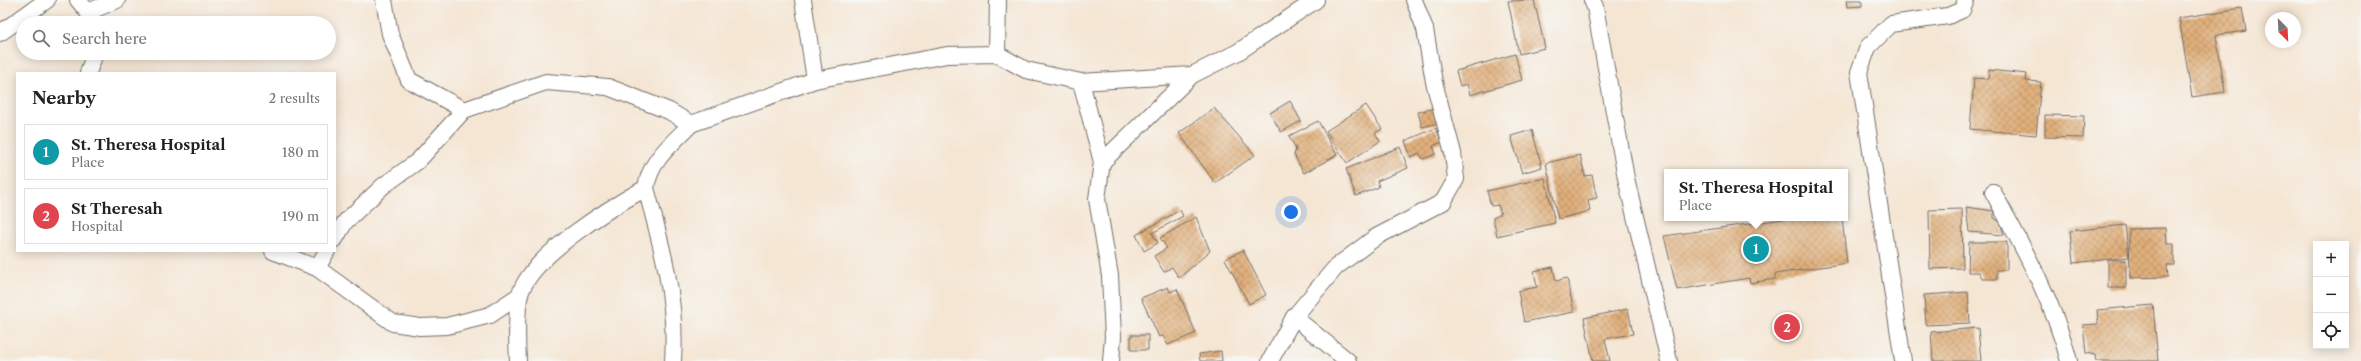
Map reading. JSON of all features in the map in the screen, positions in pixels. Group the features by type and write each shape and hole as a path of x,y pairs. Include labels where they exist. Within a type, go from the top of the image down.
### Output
{"street":[{"path":"24,16 47,0"},
{"path":"87,12 117,0"},
{"path":"384,0 390,34 409,80 464,110"},
{"path":"803,0 815,80"},
{"path":"997,54 998,0"},
{"path":"1102,162 1192,75 1238,52 1316,0"},
{"path":"1270,361 1294,316 1336,267 1376,237 1443,202 1456,179 1453,153 1434,82 1425,29 1414,0"},
{"path":"1592,0 1595,7 1626,178 1669,361"},
{"path":"1903,361 1858,72 1868,47 1891,24 1948,16 1962,10 1966,0"},
{"path":"0,33 16,22"},
{"path":"673,361 674,320 667,270 646,188 648,175 653,162 691,124 815,80 947,55 997,54 1026,70 1081,82 1192,75"},
{"path":"88,72 92,60"},
{"path":"336,237 345,222 383,186 418,161 464,110 546,82 608,87 669,111 691,124"},
{"path":"1081,82 1102,162 1097,199 1110,276 1113,337 1111,361"},
{"path":"518,361 520,295 526,281 570,237 607,209 646,188"},
{"path":"1993,192 2038,276 2062,334 2069,361"},
{"path":"276,252 317,268 393,323 420,327 447,326 490,315 520,295"},
{"path":"317,268 326,252"},
{"path":"1294,316 1348,361"}],"building":[{"path":"1534,0 1545,48 1519,54 1508,1"},
{"path":"1847,0 1862,0 1862,6 1848,7"},
{"path":"2242,8 2246,31 2216,35 2225,92 2192,97 2179,18"},
{"path":"1515,54 1522,80 1470,95 1467,84 1460,86 1456,71"},
{"path":"1989,70 2027,74 2026,81 2041,82 2036,135 1970,129 1974,78 1988,79"},
{"path":"1290,101 1301,121 1281,132 1270,113"},
{"path":"1366,105 1382,129 1375,133 1380,141 1347,163 1326,131"},
{"path":"1214,108 1255,155 1215,183 1179,133"},
{"path":"1435,108 1439,123 1422,127 1418,112"},
{"path":"2045,115 2084,116 2083,138 2045,137"},
{"path":"1318,121 1337,155 1304,173 1294,155 1296,149 1289,136"},
{"path":"1436,128 1442,142 1433,146 1436,154 1423,159 1419,153 1411,157 1405,141"},
{"path":"1532,130 1542,167 1522,173 1511,136"},
{"path":"1400,147 1408,168 1377,181 1379,187 1356,196 1346,169"},
{"path":"1580,155 1585,176 1592,175 1597,198 1588,200 1590,211 1558,219 1546,163"},
{"path":"1545,178 1555,223 1497,236 1493,218 1501,214 1498,205 1491,206 1487,191"},
{"path":"1966,207 1994,211 1994,218 2000,222 2004,235 1969,232"},
{"path":"1962,209 1963,268 1930,269 1929,210"},
{"path":"1180,210 1183,216 1152,233 1158,243 1144,251 1136,235"},
{"path":"1196,217 1210,251 1179,278 1172,267 1164,272 1154,256 1167,248 1160,238"},
{"path":"1769,221 1842,221 1847,263 1775,274 1775,279 1750,283 1749,278 1677,290 1664,236"},
{"path":"2125,225 2129,257 2073,263 2070,231"},
{"path":"2166,228 2167,244 2174,244 2174,265 2167,265 2168,277 2130,278 2129,229"},
{"path":"1969,242 2007,242 2007,270 1997,270 1997,279 1982,279 1979,272 1968,272"},
{"path":"1243,250 1266,295 1249,304 1225,259"},
{"path":"2108,260 2126,260 2126,288 2108,288"},
{"path":"1553,267 1556,281 1567,278 1574,312 1524,322 1518,291 1537,287 1534,271"},
{"path":"1168,287 1170,292 1177,289 1196,333 1168,345 1163,336 1159,337 1141,298"},
{"path":"1968,292 1970,323 1926,325 1924,295"},
{"path":"2153,305 2158,361 2096,361 2095,355 2086,353 2083,325 2098,324 2097,310"},
{"path":"1628,309 1633,334 1605,339 1610,361 1593,361 1584,318"},
{"path":"1978,328 1981,361 1933,361 1931,332"},
{"path":"1131,335 1148,335 1148,350 1131,350"},
{"path":"1221,351 1222,361 1200,361 1199,354"}],"place":[{"name":"St. Theresa Hospital","path":"1756,249"},
{"name":"St Theresah","path":"1787,327"}]}
